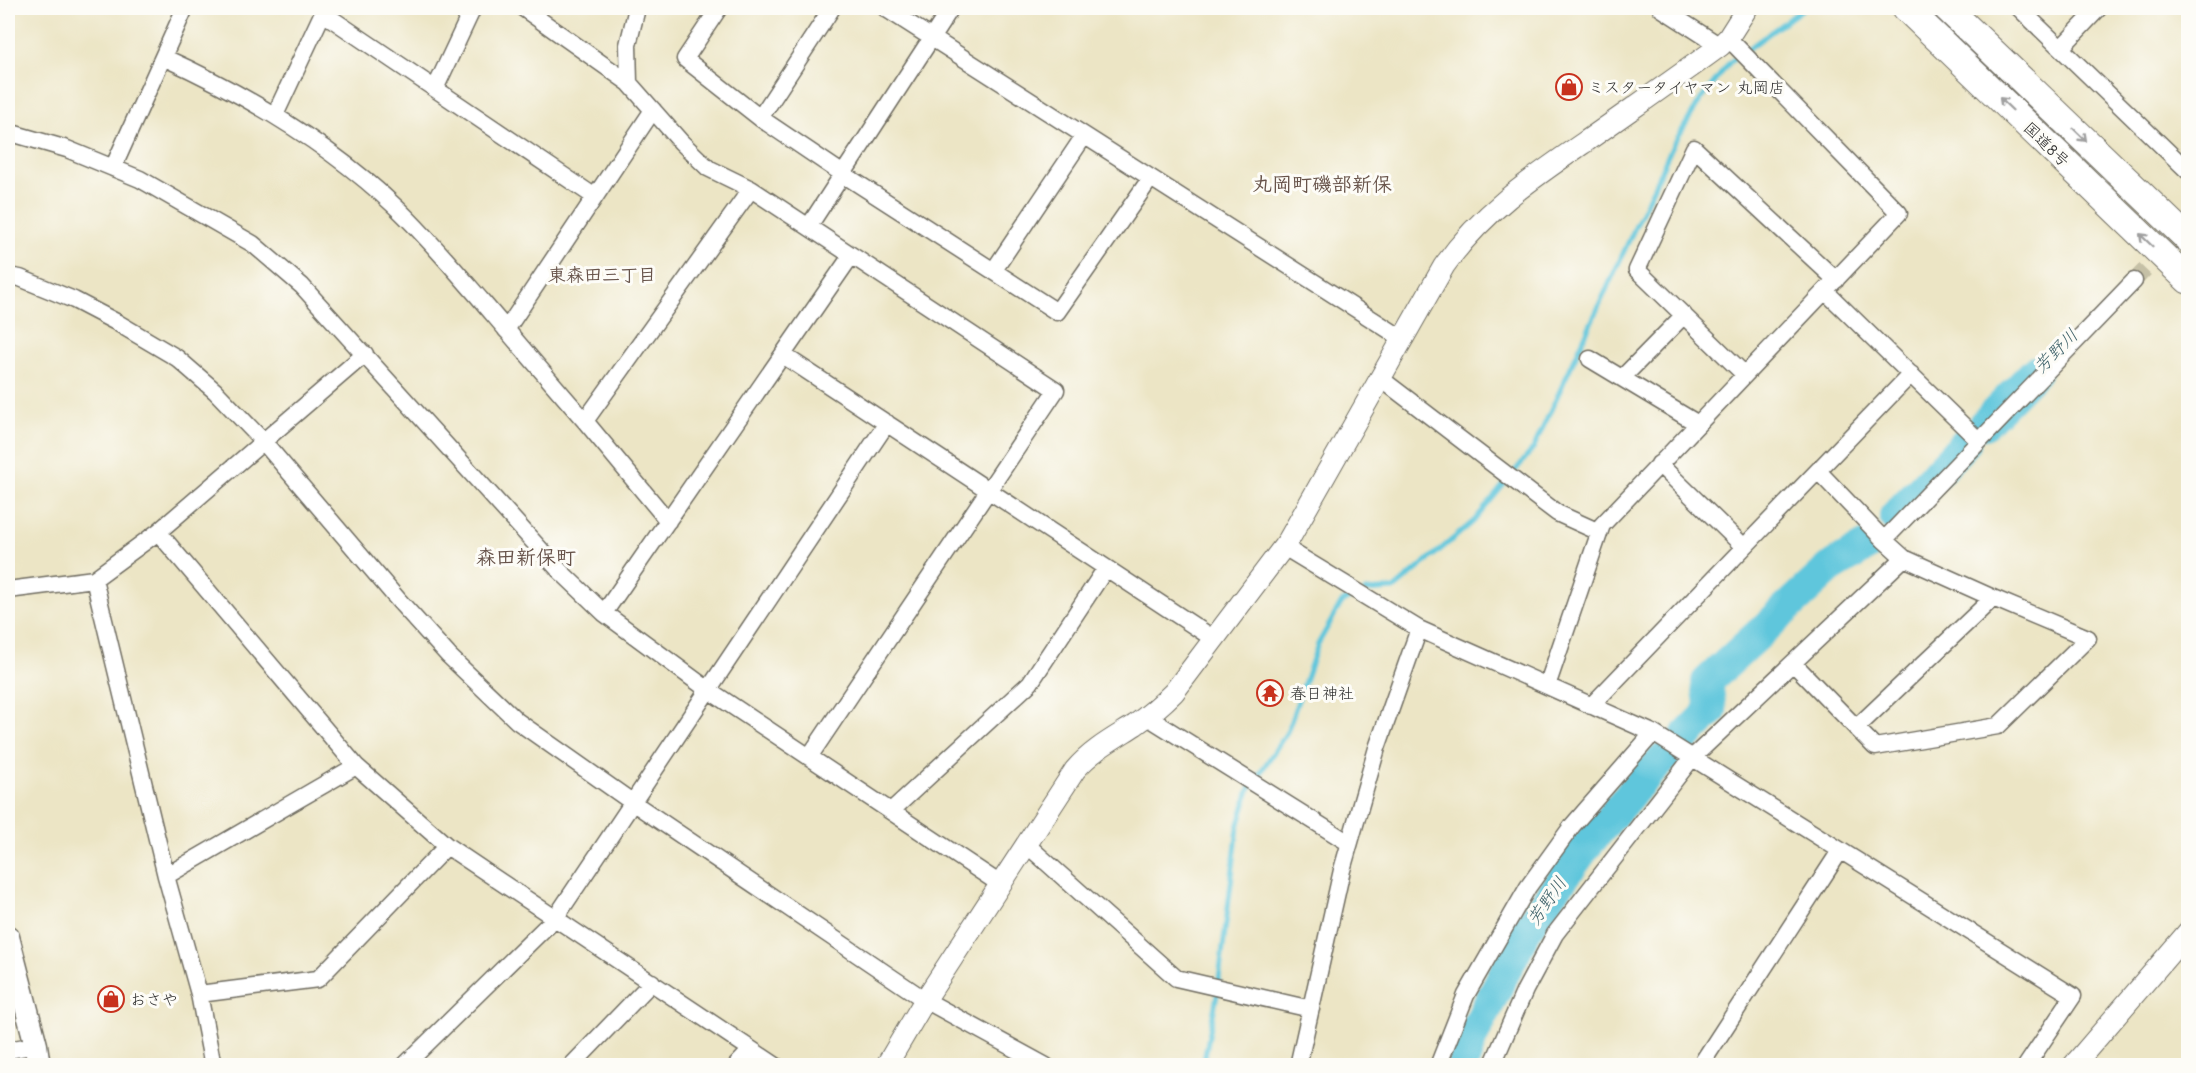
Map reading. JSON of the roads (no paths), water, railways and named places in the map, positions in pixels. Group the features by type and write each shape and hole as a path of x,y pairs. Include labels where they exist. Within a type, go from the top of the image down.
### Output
{"highway":[{"name":"国道8号","path":"1906,8 2188,280"},
{"name":"国道8号","path":"1947,8 2188,239"}],"main road":[{"path":"8,937 38,1055"}],"street":[{"path":"113,168 185,8"},
{"path":"435,89 473,8"},
{"path":"523,8 629,83 681,142 708,168 751,189 1056,390 809,757"},
{"path":"629,83 628,45 638,8"},
{"path":"719,8 685,59 760,118 1058,312 1150,179"},
{"path":"760,118 832,8"},
{"path":"885,8 1403,339"},
{"path":"809,226 951,8"},
{"path":"1547,686 1602,525 1899,213 1724,42 1660,8"},
{"path":"886,1065 925,1000 1075,770 1107,741 1146,716 1174,692 1284,547 1444,266 1462,240 1524,184 1724,42 1747,8"},
{"path":"2019,8 2188,171"},
{"path":"2061,48 2099,8"},
{"path":"275,115 324,10 435,89 595,197"},
{"path":"163,57 214,80 275,115 313,140 399,210 585,421 668,521"},
{"path":"506,330 653,110"},
{"path":"8,132 67,149 140,179 253,244 302,286 559,570 604,613 707,689 1000,884"},
{"path":"994,270 1084,136"},
{"path":"1745,375 1637,270 1694,148 1830,285 1911,374 1978,440"},
{"path":"585,421 751,189"},
{"path":"604,613 851,256"},
{"path":"8,276 20,278 74,300 116,322 177,358 216,391 262,440 449,656 517,721 632,802 925,1000 1046,1065"},
{"path":"1884,540 1978,440 2134,281"},
{"path":"1622,378 1684,315"},
{"path":"8,591 94,579 158,532 262,440 365,354"},
{"path":"783,355 1214,639"},
{"path":"1590,359 1698,424"},
{"path":"1591,706 1911,374"},
{"path":"1380,378 1557,513 1599,532"},
{"path":"404,1065 556,917 887,423"},
{"path":"1659,464 1744,547"},
{"path":"1793,663 1875,747 1998,726 2088,638 1904,558 1818,471"},
{"path":"158,532 356,766 447,846 776,1065"},
{"path":"1284,547 1419,629 1653,734 2073,996 2026,1065"},
{"path":"1492,1065 1525,990 1555,934 1692,758 1904,558"},
{"path":"891,811 1030,683 1106,568"},
{"path":"94,579 166,876 200,994 213,1065"},
{"path":"1856,728 1993,598"},
{"path":"1298,1065 1349,843 1377,748 1419,629"},
{"path":"1146,716 1349,843"},
{"path":"1438,1065 1466,995 1528,887 1572,826 1653,734"},
{"path":"166,876 356,766"},
{"path":"1026,844 1176,978 1311,1009"},
{"path":"200,994 318,979 447,846"},
{"path":"1701,1065 1840,851"},
{"path":"2073,1065 2188,932"},
{"path":"571,1065 652,982"},
{"path":"8,1050 38,1055"},
{"path":"736,1065 751,1050"}],"waterway":[{"path":"1365,591 1394,589 1474,521 1533,449 1672,147 1701,99 1730,62 1804,8"},
{"name":"芳野川","path":"1984,424 2035,372"},
{"name":"芳野川","path":"1895,516 1965,443"},
{"name":"芳野川","path":"1686,736 1711,711 1707,682 1830,568 1868,545"},
{"path":"1203,1066 1217,995 1238,827 1249,790 1287,732 1318,644 1342,602 1357,595"},
{"name":"芳野川","path":"1462,1066 1472,1037 1527,928 1586,846 1664,758"}],"tunnel":[{"path":"2134,281 2187,226"}],"place":[{"name":"ミスタータイヤマン 丸岡店","path":"1569,87"},
{"name":"春日神社","path":"1270,693"},
{"name":"おさや","path":"111,999"}],"district":[{"name":"丸岡町磯部新保","path":"1322,184"},
{"name":"東森田三丁目","path":"602,275"},
{"name":"森田新保町","path":"526,557"}]}
